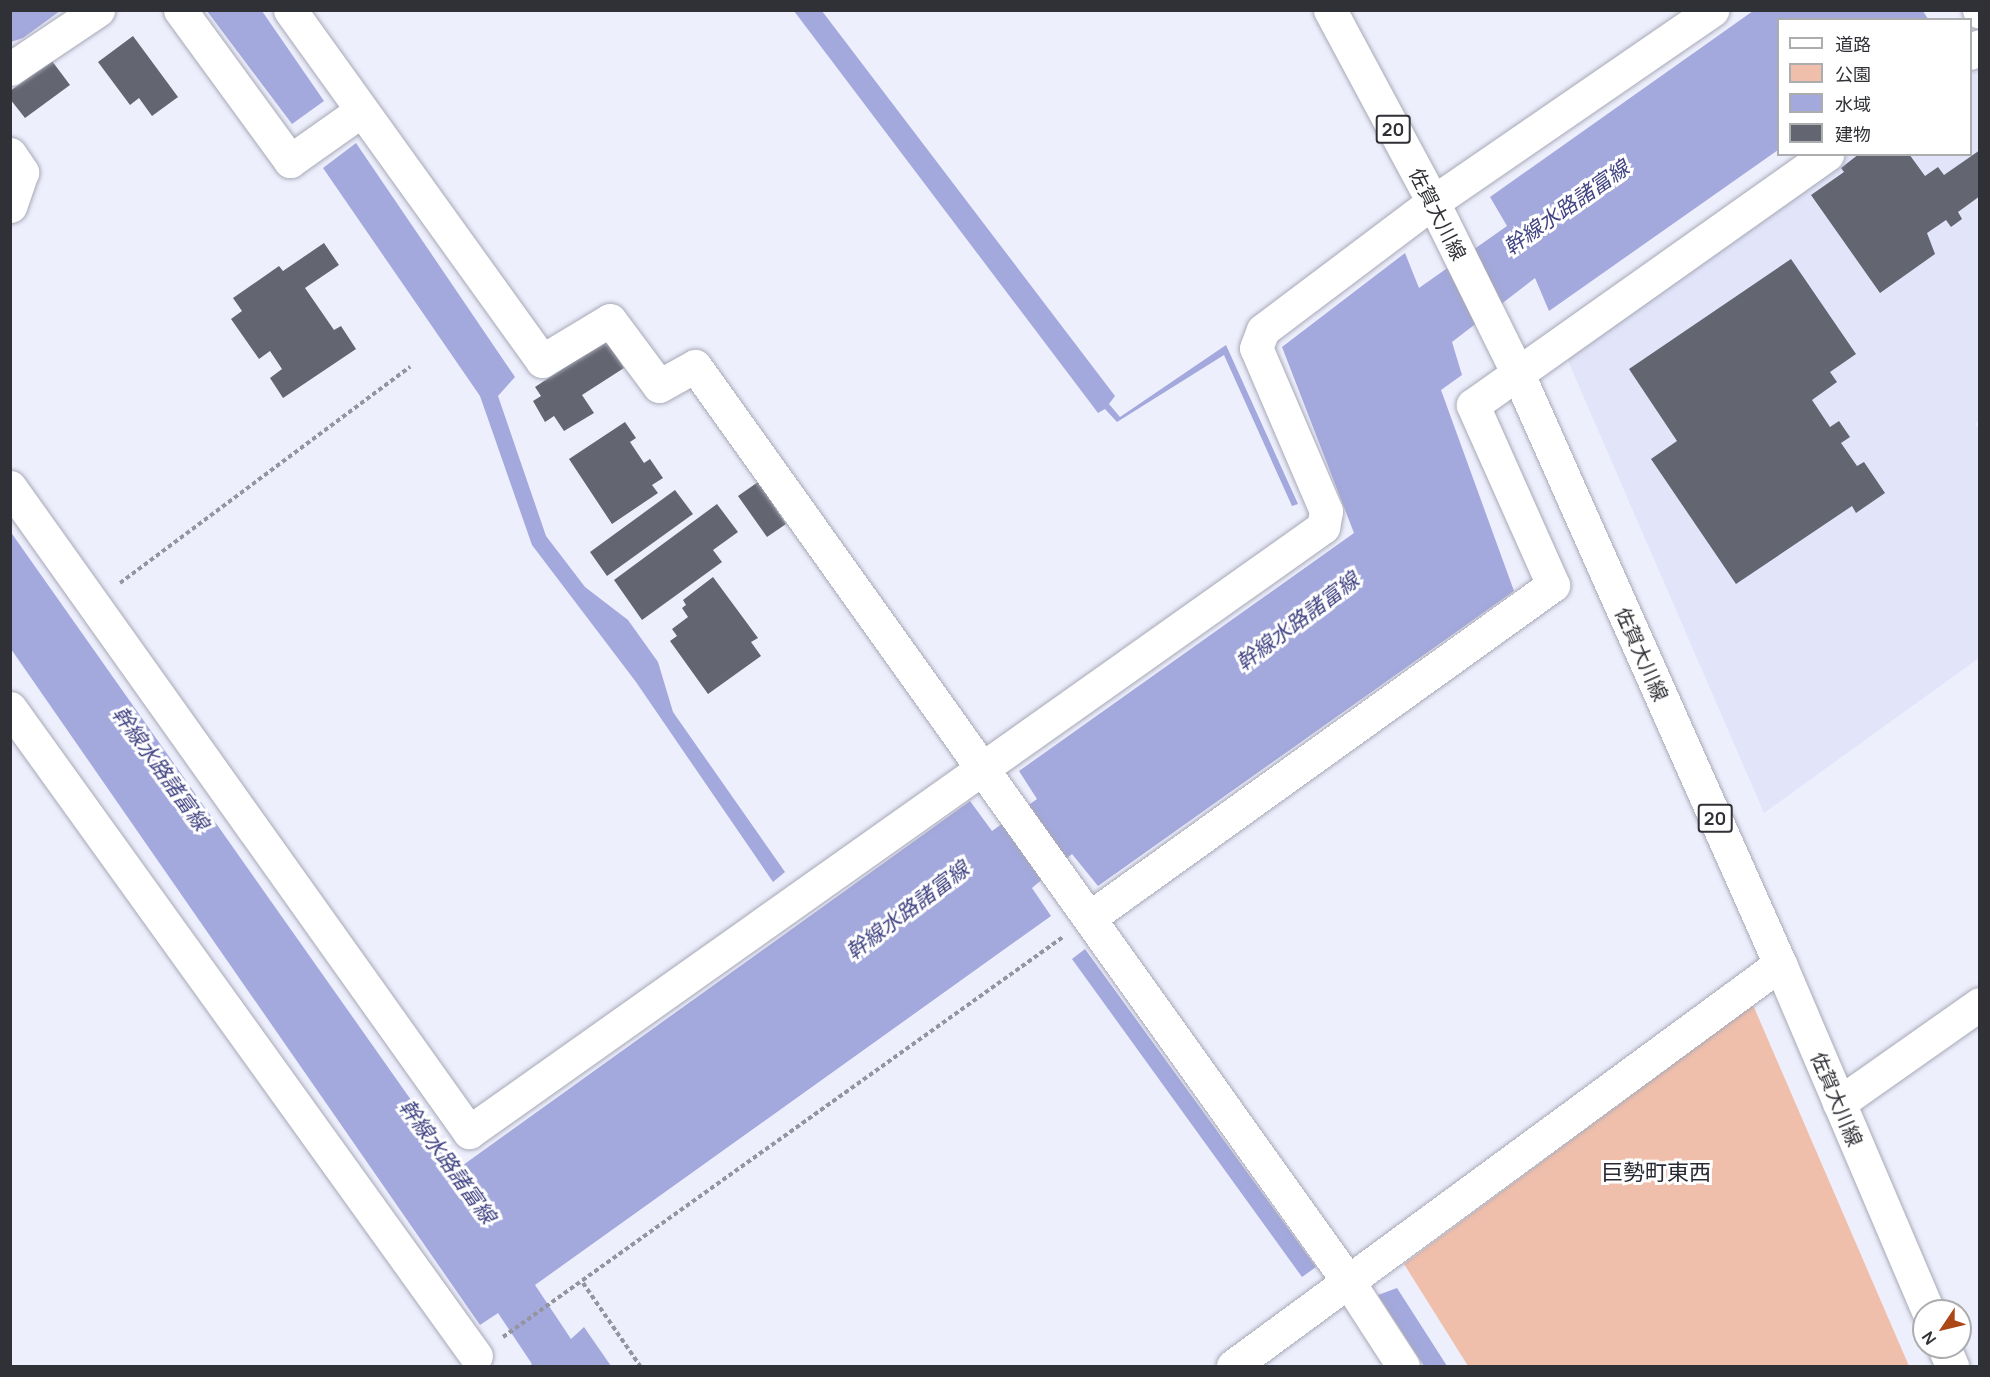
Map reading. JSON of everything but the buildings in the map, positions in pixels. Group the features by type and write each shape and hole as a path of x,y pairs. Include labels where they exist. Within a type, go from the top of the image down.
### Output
{"street":[{"path":"10,69 98,10"},
{"path":"180,10 290,161 361,111"},
{"path":"290,10 542,361 610,320 659,386 695,366 982,768 1007,807 1060,877 1348,1281 1403,1366"},
{"name":"佐賀大川線","path":"1330,10 1433,202 1518,374 1780,964 1923,1299"},
{"path":"10,487 469,1132 1323,527 1326,511 1256,348 1263,330 1433,202 1712,10"},
{"path":"10,154 22,172 10,206"},
{"path":"1089,918 1553,585 1473,405 1824,156"},
{"path":"10,708 476,1356"},
{"path":"1233,1366 1780,964"},
{"path":"1839,1103 1980,1004"}],"path":[{"path":"93,603 410,367"},
{"path":"505,1336 583,1283 1089,918"},
{"path":"583,1283 640,1366"}],"shaded area":[{"path":"1979,60 1980,420 1975,424 1980,429 1979,658 1764,813 1565,354 1845,156 1972,156 1972,65"}],"green space":[{"path":"1753,1005 1909,1366 1468,1366 1404,1264"}],"water":[{"path":"11,10 60,11 23,38 11,42"},
{"path":"207,11 262,11 324,101 292,124"},
{"path":"794,11 822,11 1115,396 1109,404 1120,417 1226,345 1298,504 1292,506 1224,355 1117,422 1105,409 1098,413"},
{"name":"幹線水路諸富線","path":"1753,11 1923,11 1927,18 1777,18 1777,151 1549,311 1535,278 1452,342 1462,375 1441,390 1514,591 1098,886 1072,854 1032,888 1051,916 535,1285 571,1339 584,1327 611,1366 529,1366 532,1364 498,1313 480,1325 11,649 10,531 459,1168 970,801 992,831 1037,799 1019,771 1354,533 1282,347 1405,253 1419,288 1507,226 1490,197"},
{"path":"356,143 515,377 498,396 546,536 585,587 628,620 658,662 673,712 785,872 773,882 636,682 532,545 480,396 323,168"},
{"path":"1085,949 1316,1267 1302,1277 1072,959"},
{"path":"1397,1288 1447,1366 1424,1366 1378,1295"}],"district":[{"name":"巨勢町東西","path":"1656,1173"}]}
